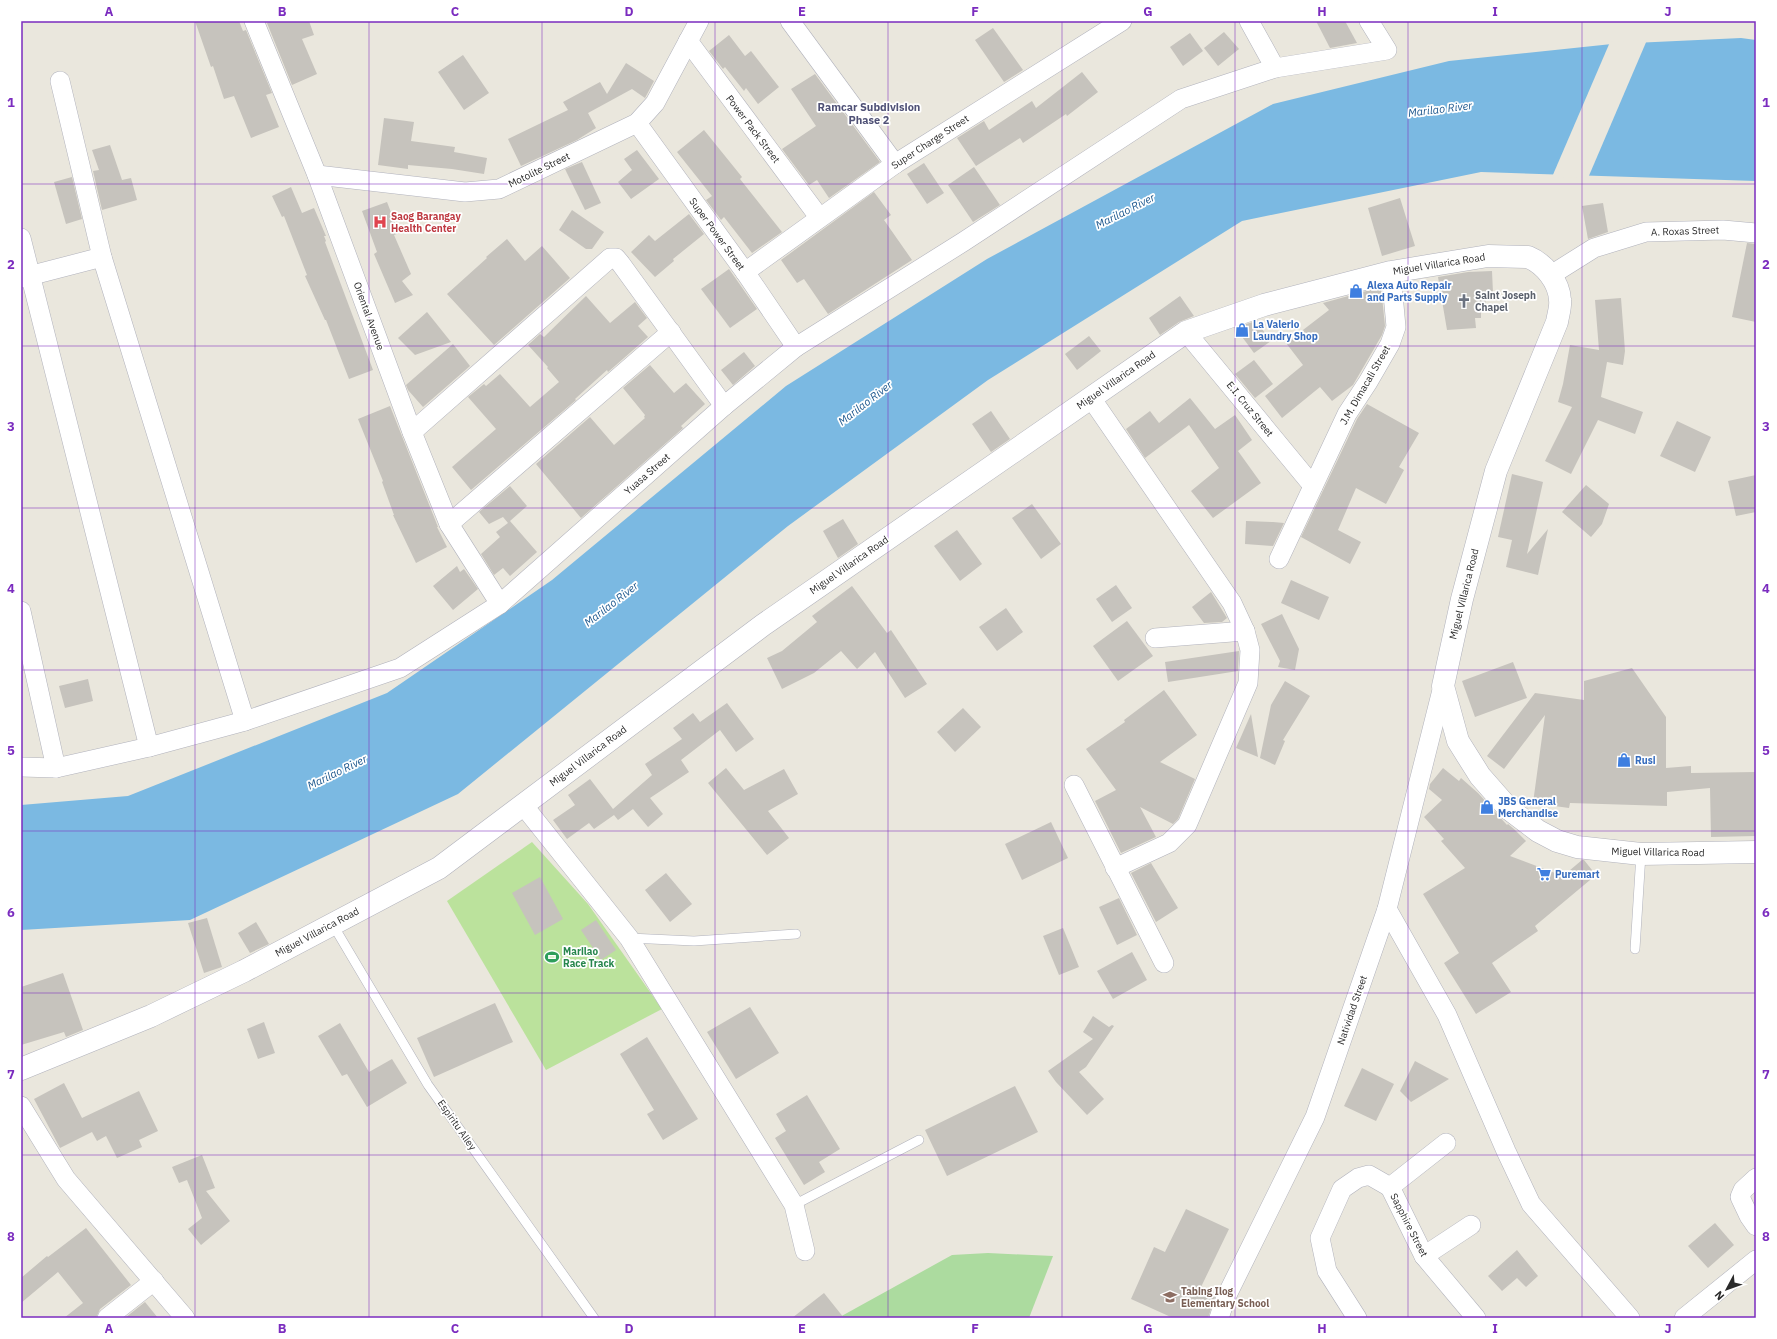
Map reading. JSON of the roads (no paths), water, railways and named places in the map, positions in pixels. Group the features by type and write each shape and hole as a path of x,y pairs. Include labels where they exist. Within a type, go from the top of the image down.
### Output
{"main road":[{"name":"Miguel Villarica Road","path":"21,1068 151,1016 333,925 439,868 763,624 1186,332 1264,305 1391,272 1488,256 1528,257 1534,260 1551,275 1560,301 1557,322 1496,471 1462,599 1443,686 1458,741 1480,776 1509,808 1538,831 1557,841 1577,847 1641,854 1756,852"}],"street":[{"name":"Oriental Avenue","path":"254,21 317,175 412,432 449,524 500,604"},
{"name":"Motolite Street","path":"317,175 465,192 499,189 637,123 655,103 699,21"},
{"path":"790,21 895,164"},
{"name":"Super Charge Street","path":"745,272 819,217 895,164 1122,21"},
{"path":"1249,21 1275,68"},
{"name":"Yuasa Street","path":"21,766 56,768 149,747 245,722 400,668 500,604 724,406 796,347 963,242 1181,99 1275,68 1387,50 1369,21"},
{"name":"Power Pack Street","path":"688,41 819,217"},
{"path":"60,81 102,257 245,722"},
{"name":"Super Power Street","path":"637,123 745,272 796,347"},
{"name":"A. Roxas Street","path":"1551,275 1594,248 1646,232 1723,230 1756,233"},
{"path":"21,238 25,277 149,747"},
{"path":"25,277 102,257"},
{"path":"412,432 610,258 616,258 724,406"},
{"name":"J.M. Dimacali Street","path":"1279,558 1347,414 1390,344 1396,327 1391,272"},
{"path":"449,524 671,332"},
{"name":"E.I. Cruz Street","path":"1186,332 1313,486"},
{"path":"1091,398 1232,603 1245,631 1250,650 1248,683 1187,825 1169,843 1115,868"},
{"path":"21,611 56,768"},
{"path":"1155,638 1208,632 1245,631"},
{"name":"Natividad Street","path":"1219,1318 1226,1297 1315,1117 1387,909 1443,686"},
{"path":"1074,785 1164,963"},
{"path":"523,805 629,938 794,1205 805,1251"},
{"path":"1387,909 1447,1015 1506,1151 1531,1204 1630,1318"},
{"path":"21,1106 66,1179 185,1318"},
{"path":"1357,1318 1327,1271 1320,1238 1342,1189 1358,1178 1369,1175 1390,1187 1446,1143"},
{"path":"1756,1178 1744,1190 1740,1197 1749,1216 1756,1226"},
{"name":"Sapphire Street","path":"1390,1187 1424,1256 1476,1318"},
{"path":"1424,1256 1471,1225"},
{"path":"1684,1318 1756,1260"},
{"path":"107,1318 154,1281"}],"lane":[{"path":"1635,949 1641,854"},
{"name":"Espiritu Alley","path":"333,925 428,1085 594,1318"},
{"path":"629,938 694,941 796,934"},
{"path":"794,1205 919,1140"}],"water":[{"name":"Marilao River","path":"1741,38 1756,40 1756,181 1481,172 1242,221 988,380 788,526 458,794 190,920 21,930 21,805 128,796 387,693 552,580 786,386 987,259 1273,104 1449,61 1612,44"}],"place":[{"name":"Saog Barangay Health Center","path":"380,222"},
{"name":"Alexa Auto Repair and Parts Supply","path":"1356,291"},
{"name":"Saint Joseph Chapel","path":"1464,301"},
{"name":"La Valerio Laundry Shop","path":"1242,330"},
{"name":"Rusi","path":"1624,760"},
{"name":"JBS General Merchandise","path":"1487,807"},
{"name":"Puremart","path":"1544,874"},
{"name":"Marilao Race Track","path":"552,957"},
{"name":"Tabing Ilog Elementary School","path":"1170,1297"}],"district":[{"name":"Ramcar Subdivision Phase 2","path":"869,113"}]}
